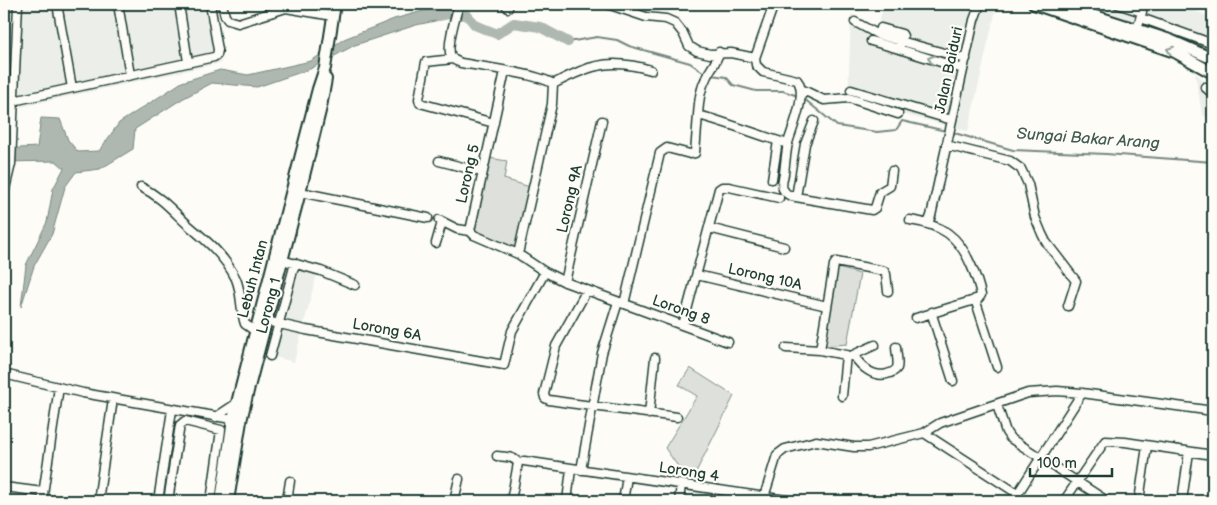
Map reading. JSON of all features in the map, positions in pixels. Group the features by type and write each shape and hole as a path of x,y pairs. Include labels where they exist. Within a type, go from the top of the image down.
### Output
{"main road":[{"name":"Lebuh Intan","path":"221,501 219,477 266,321 326,87 326,65 335,4"},
{"path":"1034,4 1175,52 1213,72"},
{"path":"1058,4 1191,48 1213,59"},
{"name":"Lebuh Intan","path":"228,501 234,465 237,403 318,89 326,65"},
{"path":"219,477 229,475 234,465"}],"street":[{"path":"4,193 11,164 18,4"},
{"path":"57,4 72,88"},
{"path":"118,4 130,75"},
{"path":"180,4 188,62"},
{"path":"13,101 214,57 218,54 210,4"},
{"path":"222,4 224,16 233,23 286,8 333,16"},
{"path":"607,4 646,17 671,21 680,28 689,46 704,54 731,52 755,58"},
{"path":"774,4 755,58 756,65 763,72 797,80 801,91 788,144 782,186 787,194 872,210 876,208 880,192 890,186 892,171"},
{"name":"Jalan Baiduri","path":"973,4 974,20"},
{"name":"Jalan Baiduri","path":"928,223 974,20 980,4"},
{"path":"1118,4 1213,44"},
{"path":"452,59 450,45 459,5"},
{"path":"1137,29 1142,15"},
{"path":"855,22 879,35 881,28 902,34 901,45"},
{"path":"1191,48 1195,36"},
{"path":"872,41 901,45 966,59"},
{"path":"901,45 963,69"},
{"path":"581,470 602,353 621,303 660,153 667,148 690,154 695,153 699,97 707,75 714,65 719,52"},
{"path":"494,122 420,103 419,99 426,62 452,59 461,63 537,77 550,81 553,84"},
{"path":"553,84 597,66 631,65 651,70"},
{"name":"Lorong 5","path":"470,231 505,72"},
{"path":"436,243 441,221 470,231 474,235 518,254 552,104 553,84"},
{"path":"1205,87 1213,94"},
{"path":"851,90 951,123"},
{"path":"801,91 824,100 849,98 898,114"},
{"path":"698,115 736,125 788,144"},
{"name":"Lorong 9A","path":"566,282 602,121"},
{"path":"796,197 805,144 814,121"},
{"path":"772,179 778,141"},
{"path":"947,141 1010,161 1021,169 1028,184 1035,216 1042,234 1076,281 1068,306"},
{"path":"439,161 482,172"},
{"path":"141,186 164,200 189,225 212,244 236,279 244,324 255,331"},
{"path":"683,326 718,192 722,187 729,186 779,198"},
{"path":"300,192 428,218"},
{"path":"910,220 928,223 954,238 965,250 980,292 980,298 916,318"},
{"path":"709,228 784,247"},
{"name":"Lorong 8","path":"518,254 545,272 566,282 728,342"},
{"path":"282,260 321,271 355,285"},
{"path":"820,350 836,262 884,271 888,291"},
{"name":"Lorong 1","path":"270,356 294,263"},
{"name":"Lorong 6A","path":"266,321 278,325 504,365 512,331 545,272"},
{"name":"Lorong 10A","path":"697,275 827,306"},
{"path":"587,290 556,346 544,394 545,398 593,407 677,417"},
{"path":"975,300 996,367"},
{"path":"932,312 953,382"},
{"path":"850,356 875,345"},
{"path":"786,348 820,350 850,356 873,374 884,375 894,372 897,368 896,347"},
{"path":"842,396 850,356"},
{"path":"649,414 655,358"},
{"path":"4,374 113,399 237,420"},
{"path":"42,501 59,387"},
{"path":"764,497 777,455 785,449 816,441 854,447 868,447 924,433 940,423 1028,393 1041,391 1082,393 1213,411"},
{"path":"1013,501 1082,393"},
{"path":"98,501 113,399"},
{"path":"216,417 237,403"},
{"path":"997,405 1008,435 1108,501"},
{"path":"158,501 172,410"},
{"path":"216,417 226,426 231,434"},
{"path":"168,501 180,425 185,422 221,430 219,477 210,501"},
{"path":"924,433 1018,494"},
{"path":"1064,501 1104,441 1109,440 1213,455"},
{"path":"1139,501 1147,446"},
{"path":"1182,501 1189,452"},
{"path":"497,456 510,457 518,463 511,501"},
{"name":"Lorong 4","path":"524,461 681,485 739,498 764,497 793,501"},
{"path":"163,468 173,469"},
{"path":"567,501 571,469"},
{"path":"623,501 627,477"},
{"path":"454,501 459,479"},
{"path":"286,501 290,481"},
{"path":"679,501 681,485"},
{"path":"4,487 43,492"}],"shaded area":[{"path":"16,4 212,4 221,63 6,110"},
{"path":"885,4 997,4 968,131 848,100 851,14 876,29"},
{"path":"1085,4 1178,4 1213,18 1213,54 1191,39"},
{"path":"450,8 449,18 416,25 355,45 310,69 257,87 212,83 182,99 135,129 133,149 100,169 76,172 65,187 52,234 34,266 21,307 26,265 47,222 53,189 64,168 56,161 4,162 4,149 37,147 41,118 60,119 68,140 78,152 99,151 119,123 182,82 220,70 248,75 311,61 344,39 394,19 423,11"},
{"path":"1195,73 1213,87 1213,122 1202,114"},
{"path":"489,158 507,161 504,179 530,187 517,251 474,232"},
{"path":"291,258 319,265 294,362 267,355"},
{"path":"838,268 860,274 847,344 824,346"},
{"path":"690,368 734,396 694,476 684,475 665,448 697,396 679,385"}],"waterway":[{"name":"Sungai Bakar Arang","path":"438,16 449,14 467,15 475,25 497,34 514,23 540,27 568,42"},
{"name":"Sungai Bakar Arang","path":"568,42 597,37 617,40 629,46 690,63 706,74"},
{"name":"Sungai Bakar Arang","path":"711,75 726,77 733,85 756,91 783,91 798,96"},
{"name":"Sungai Bakar Arang","path":"803,98 837,126 877,132 896,130 902,121 946,131"},
{"name":"Sungai Bakar Arang","path":"951,132 1013,150 1106,154 1213,162"}]}
